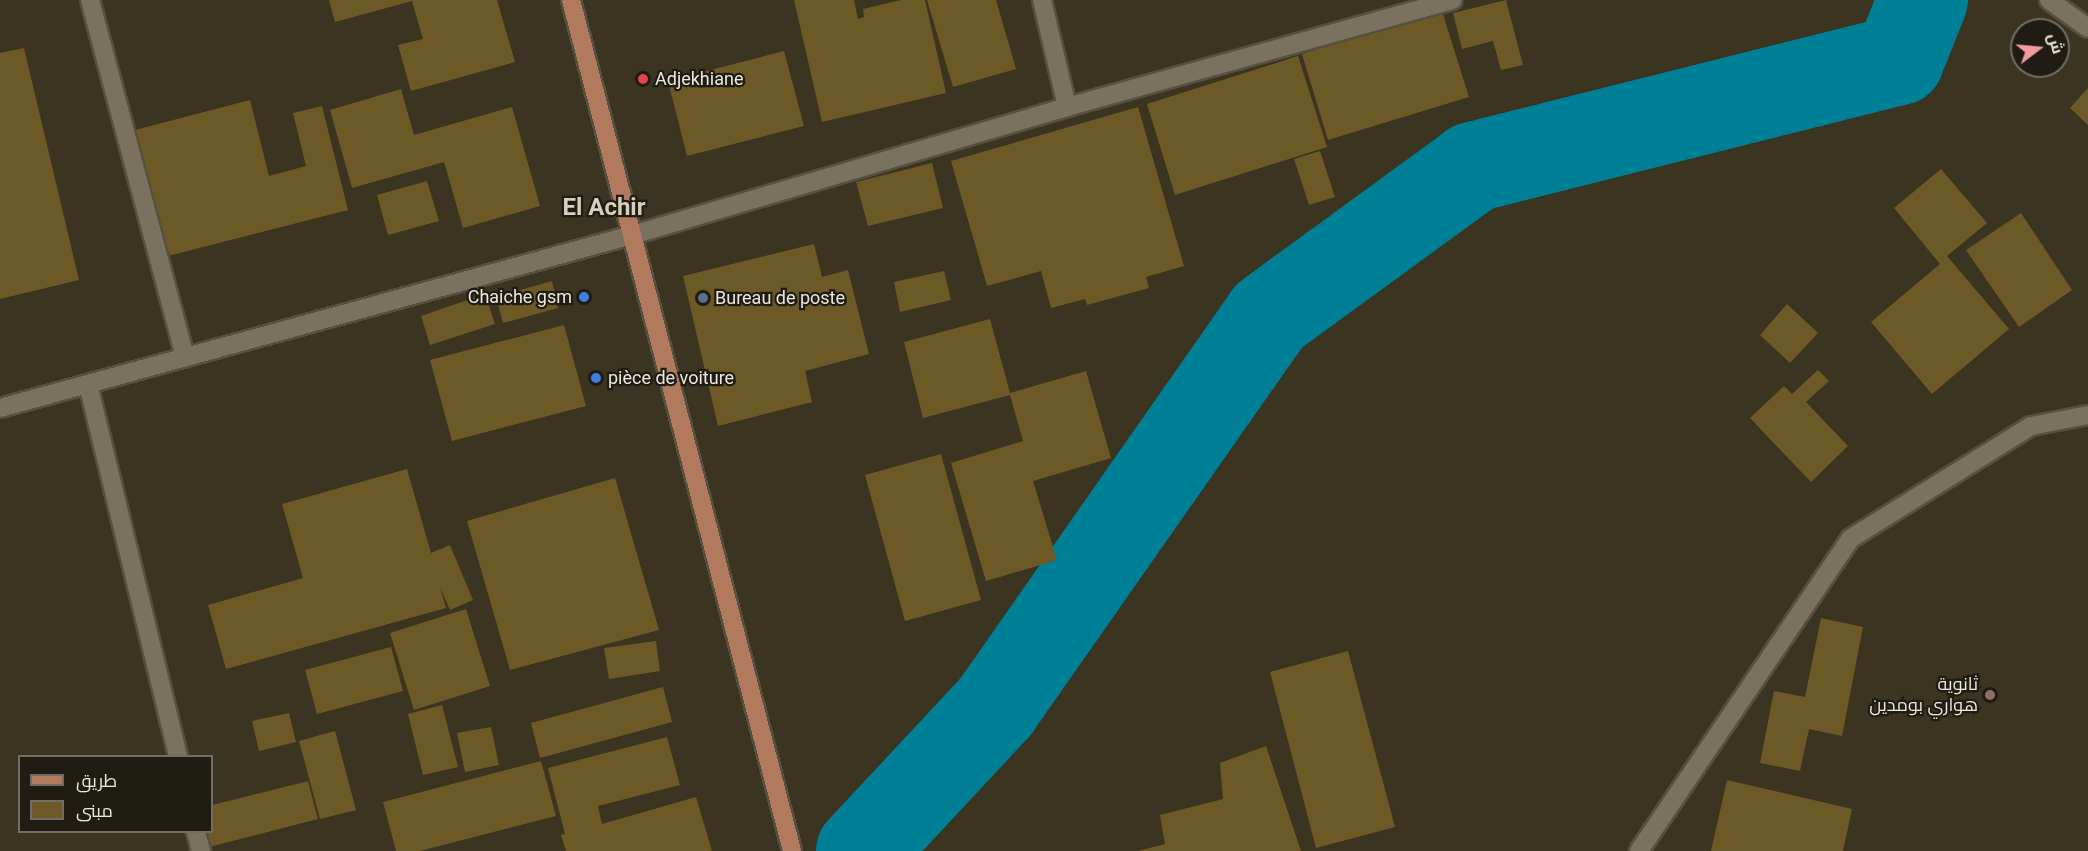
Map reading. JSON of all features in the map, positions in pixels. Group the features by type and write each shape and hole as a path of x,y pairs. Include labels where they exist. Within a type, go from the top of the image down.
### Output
{"main road":[{"path":"571,0 792,851"}],"street":[{"path":"90,0 185,358"},
{"path":"1042,0 1067,107"},
{"path":"0,408 632,236 1067,107 1452,0"},
{"path":"2049,0 2088,28"},
{"path":"88,384 178,755"},
{"path":"1639,851 1850,539 2031,426 2088,415"},
{"path":"196,833 201,851"}],"building":[{"path":"329,0 497,0 515,62 411,91 398,45 423,39 412,1 335,22"},
{"path":"794,0 854,0 858,19 864,17 863,9 901,0 925,0 946,93 822,122"},
{"path":"927,0 996,0 1016,69 953,87"},
{"path":"1506,0 1523,65 1501,70 1493,41 1462,49 1453,13"},
{"path":"1442,11 1469,97 1328,140 1302,54"},
{"path":"24,48 79,280 0,299 0,53"},
{"path":"784,51 804,126 687,156 668,81"},
{"path":"1298,56 1327,147 1175,195 1147,104"},
{"path":"2088,88 2088,125 2070,108"},
{"path":"401,89 414,135 512,107 540,206 463,228 444,162 352,188 330,110"},
{"path":"250,100 269,176 306,166 293,113 322,106 348,210 168,256 135,130"},
{"path":"1138,107 1184,266 1146,277 1149,288 1087,305 1085,299 1051,308 1041,271 987,286 951,161"},
{"path":"1320,151 1335,197 1309,205 1294,159"},
{"path":"932,163 943,208 868,226 856,182"},
{"path":"1941,169 1987,223 1947,256 2009,329 1932,394 1871,322 1940,264 1894,208"},
{"path":"427,181 439,221 388,235 377,195"},
{"path":"2021,213 2072,290 2019,327 1966,250"},
{"path":"814,244 822,277 848,270 869,354 805,371 812,402 718,426 683,276"},
{"path":"944,271 951,300 900,312 894,282"},
{"path":"552,281 558,308 503,323 496,297"},
{"path":"485,294 495,324 430,345 421,316"},
{"path":"1787,304 1818,333 1790,363 1760,335"},
{"path":"990,319 1010,393 1086,371 1111,458 1033,481 1057,560 986,581 951,463 1023,441 1010,395 923,418 904,342"},
{"path":"564,325 586,406 452,441 430,360"},
{"path":"1818,370 1829,381 1806,402 1848,446 1811,482 1750,418 1784,386 1792,394"},
{"path":"941,454 981,600 905,621 865,475"},
{"path":"407,469 431,553 450,545 473,600 450,610 440,587 446,608 226,669 208,605 303,578 282,504"},
{"path":"615,478 659,630 510,670 467,521"},
{"path":"466,609 490,686 414,710 390,633"},
{"path":"1821,618 1863,627 1842,736 1809,729 1800,771 1760,763 1774,691 1805,697"},
{"path":"656,641 660,671 609,679 604,648"},
{"path":"391,647 403,691 317,714 305,670"},
{"path":"1348,651 1395,827 1316,848 1270,672"},
{"path":"663,687 672,722 540,758 531,723"},
{"path":"442,705 458,767 423,775 408,714"},
{"path":"289,713 296,742 259,751 252,721"},
{"path":"491,727 499,765 465,772 457,733"},
{"path":"335,731 356,810 320,819 299,741"},
{"path":"667,737 680,785 598,806 602,824 696,797 712,851 566,851 561,835 565,834 548,768"},
{"path":"1266,746 1301,851 1138,851 1165,844 1160,815 1223,799 1220,763"},
{"path":"541,761 556,816 420,851 396,851 383,802"},
{"path":"1727,780 1852,809 1843,851 1711,851"},
{"path":"308,781 318,819 209,847 205,833 213,833 213,805"}],"waterway":[{"path":"861,851 996,706 1269,316 1473,167 1899,60 1923,0"}],"place":[{"name":"Adjekhiane","path":"643,79"},
{"name":"Chaiche gsm","path":"584,297"},
{"name":"Bureau de poste","path":"703,298"},
{"name":"pièce de voiture","path":"596,378"},
{"name":"ثانوية هواري بومدين","path":"1990,695"}],"district":[{"name":"El Achir","path":"604,208"}]}
